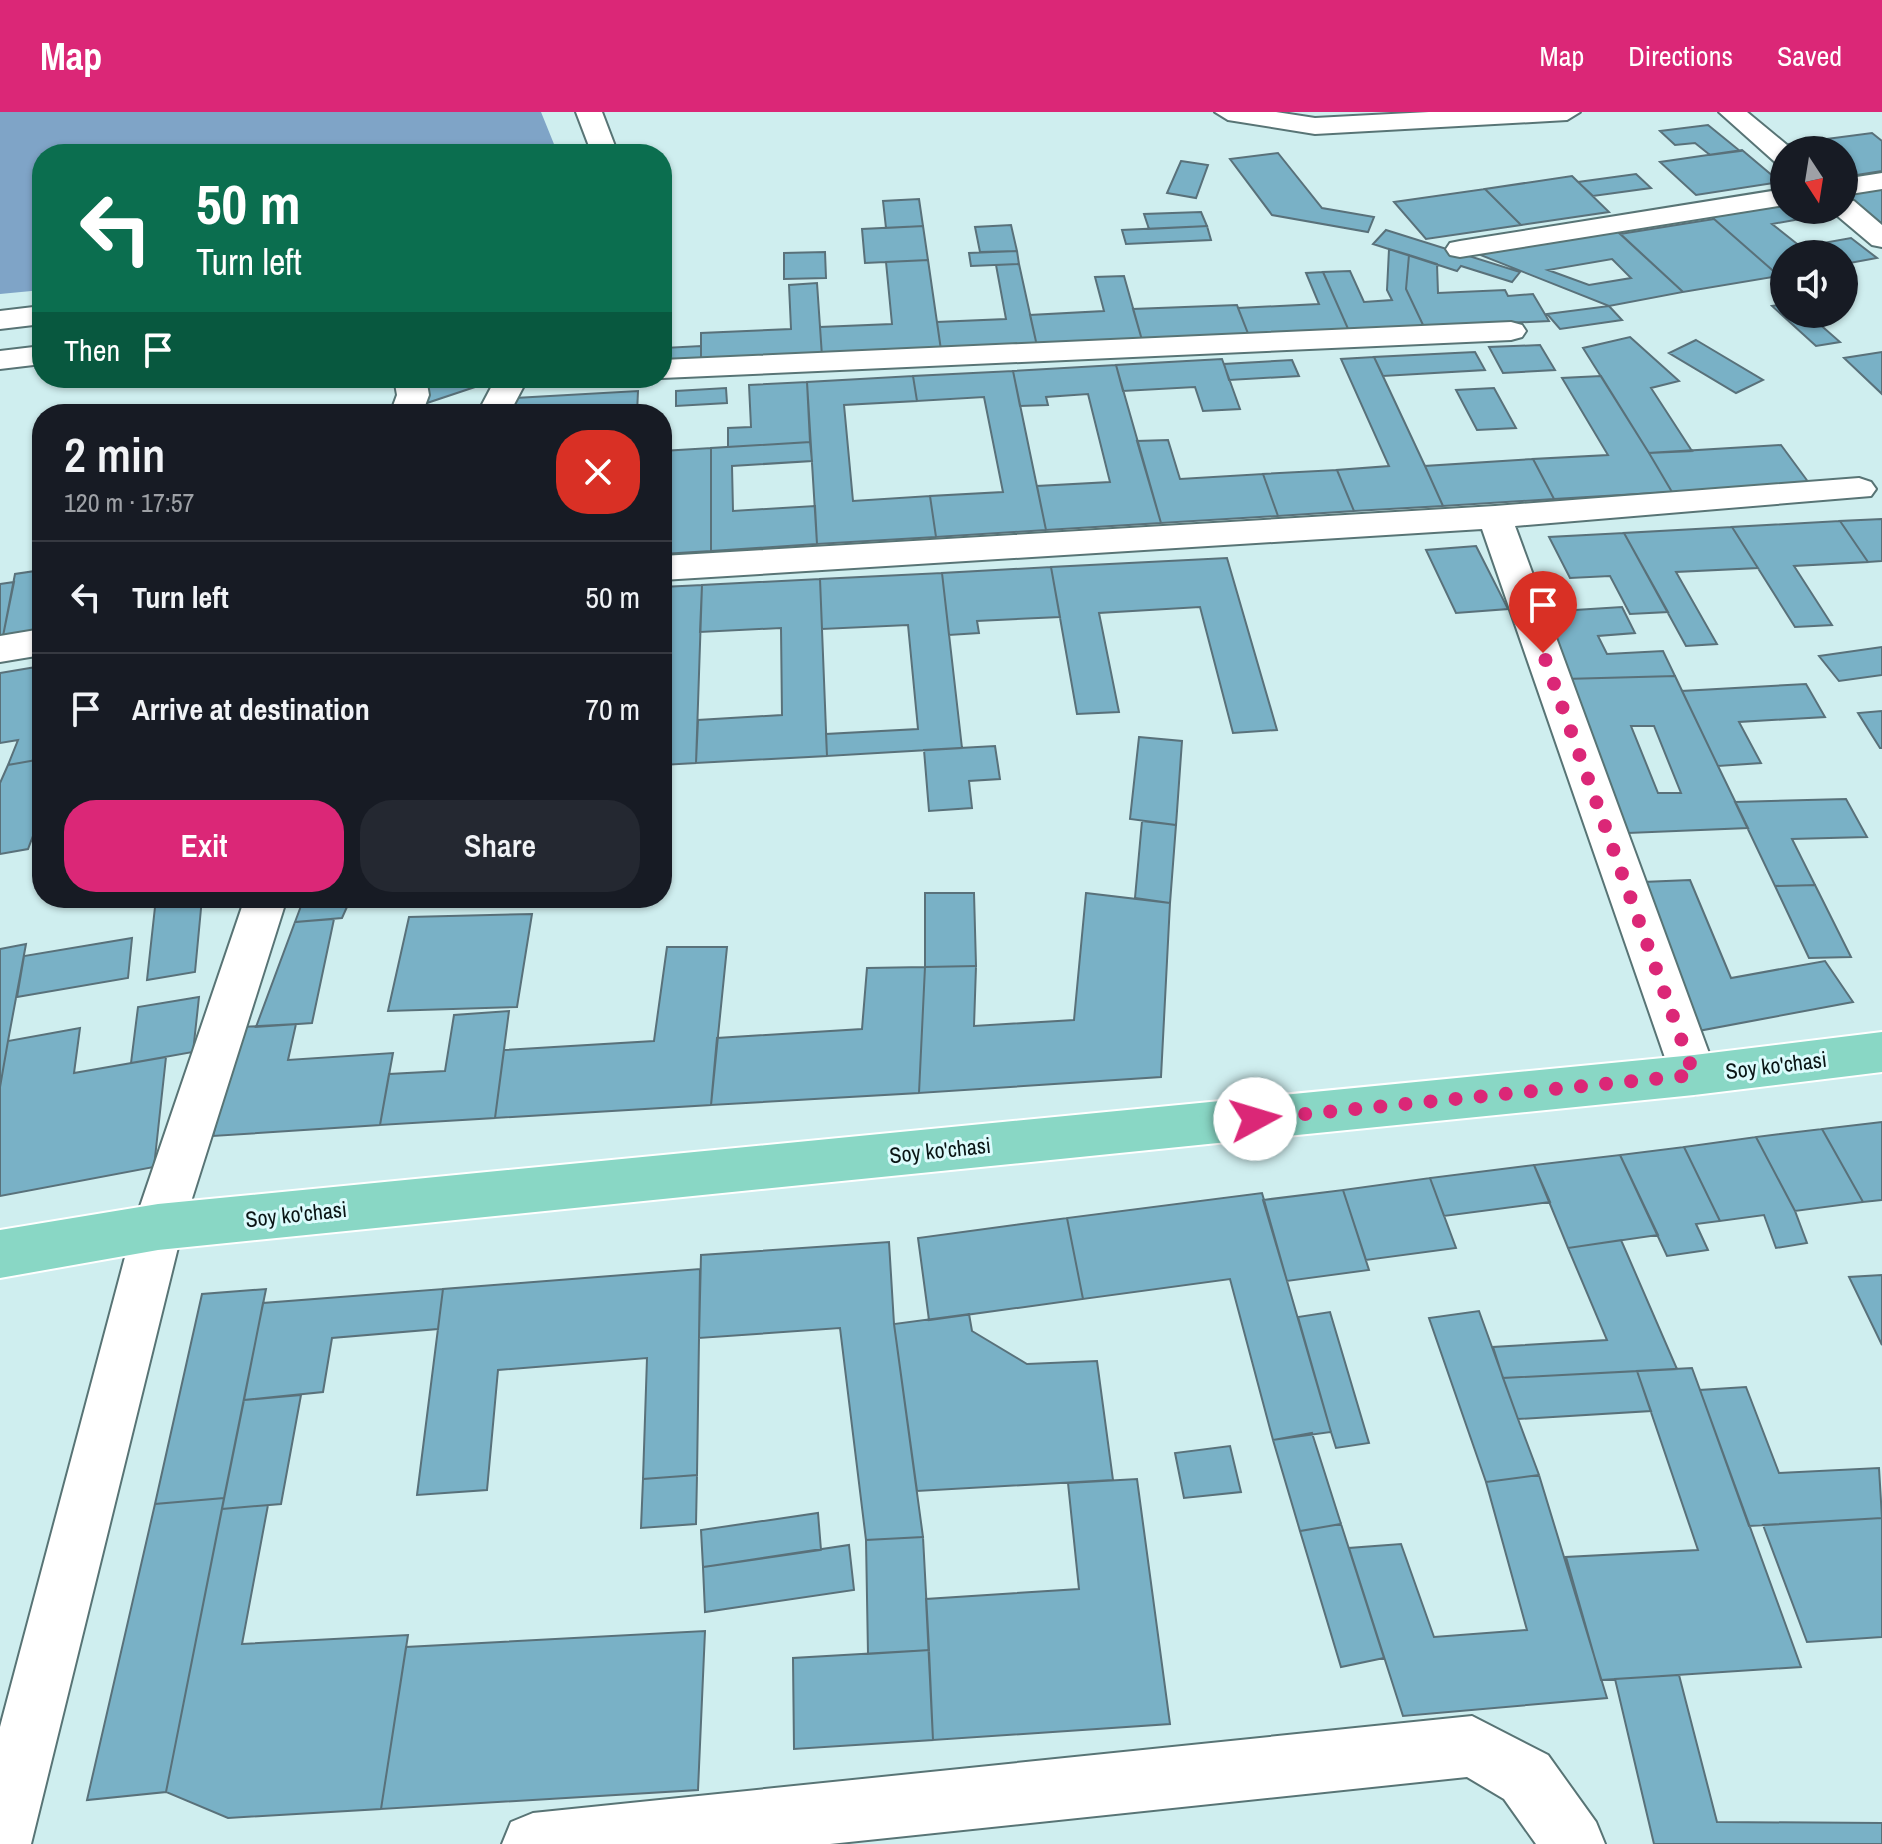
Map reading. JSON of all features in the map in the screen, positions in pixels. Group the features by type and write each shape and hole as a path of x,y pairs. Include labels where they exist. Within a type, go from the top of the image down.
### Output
{"main road":[{"name":"Soy ko'chasi","path":"0,1254 158,1227 1694,1075 1882,1052"}],"street":[{"path":"589,112 601,144"},
{"path":"1228,112 1315,126 1567,112"},
{"path":"1732,112 1770,144"},
{"path":"1858,185 1882,181"},
{"path":"1460,249 1770,199"},
{"path":"1858,219 1882,239"},
{"path":"0,320 32,316"},
{"path":"672,369 1511,331"},
{"path":"0,360 32,356"},
{"path":"672,567 1495,517 1859,489"},
{"path":"1495,517 1694,1075"},
{"path":"0,649 32,644"},
{"path":"0,1844 158,1227 263,908"},
{"path":"533,1844 1472,1746 1526,1777 1574,1844"}],"water":[{"path":"0,112 541,112 554,144 32,144 32,291 0,294"}],"building":[{"path":"1708,125 1740,151 1710,155 1695,143 1675,145 1660,131"},
{"path":"1872,133 1882,141 1882,171 1858,175 1858,136 1849,136"},
{"path":"1742,150 1770,174 1770,184 1696,195 1660,162"},
{"path":"1278,153 1322,208 1374,217 1368,232 1272,215 1230,159"},
{"path":"1181,161 1208,165 1196,198 1167,193"},
{"path":"1636,174 1651,188 1593,196 1578,182"},
{"path":"1572,176 1609,212 1521,225 1485,189"},
{"path":"1882,187 1882,222 1877,223 1858,208 1858,191"},
{"path":"1485,189 1521,225 1426,239 1394,202"},
{"path":"919,199 923,226 886,228 883,201"},
{"path":"1770,202 1770,224 1792,240 1770,240 1770,268 1707,213"},
{"path":"1201,212 1207,226 1149,229 1144,214"},
{"path":"1714,219 1770,268 1770,278 1683,292 1620,234"},
{"path":"1011,225 1017,251 980,252 975,227"},
{"path":"923,226 928,260 865,263 862,229"},
{"path":"1207,226 1211,240 1126,244 1122,230"},
{"path":"1614,228 1683,292 1609,306 1473,252","holes":["1612,259 1631,278 1589,285 1548,270"]},
{"path":"1386,230 1520,272 1512,282 1461,266 1457,271 1373,244"},
{"path":"1858,243 1877,258 1858,261"},
{"path":"1389,249 1409,255 1406,289 1424,327 1349,331 1323,272 1350,271 1364,302 1392,300 1387,290"},
{"path":"1017,251 1019,264 971,266 969,253"},
{"path":"825,252 826,278 784,279 784,253"},
{"path":"1409,255 1437,264 1438,293 1505,290 1508,296 1533,294 1549,321 1424,327 1406,289"},
{"path":"928,260 941,350 822,356 820,327 892,324 886,262"},
{"path":"1019,264 1037,346 941,350 937,322 1006,319 996,265"},
{"path":"1323,272 1349,331 1249,336 1238,308 1319,304 1306,273"},
{"path":"1124,276 1142,340 1037,346 1030,315 1104,311 1095,277"},
{"path":"817,283 822,356 701,362 701,333 791,329 789,285"},
{"path":"1237,305 1249,336 1142,340 1133,309"},
{"path":"1609,306 1622,320 1560,329 1547,314"},
{"path":"1796,328 1824,328 1840,342 1816,346"},
{"path":"1630,337 1679,381 1651,388 1692,451 1649,453 1583,348"},
{"path":"1696,340 1763,380 1736,393 1669,353"},
{"path":"1540,345 1555,370 1503,373 1489,347"},
{"path":"701,346 701,362 672,363 672,348"},
{"path":"1475,352 1485,370 1383,376 1374,357"},
{"path":"1882,352 1882,394 1844,358"},
{"path":"1374,357 1443,506 1354,511 1337,470 1389,466 1341,359"},
{"path":"1222,359 1240,409 1203,411 1195,387 1123,391 1116,365"},
{"path":"1292,360 1299,376 1229,380 1224,364"},
{"path":"1116,365 1161,523 1046,530 1037,486 1110,482 1088,394 1046,397 1048,405 1020,406 1013,371"},
{"path":"1013,371 1046,530 936,537 930,496 1003,492 984,397 917,401 913,376"},
{"path":"913,376 917,401 844,405 853,501 930,496 936,537 817,544 807,382"},
{"path":"1601,376 1672,492 1554,499 1533,459 1608,455 1562,378"},
{"path":"807,382 810,442 728,447 728,428 751,427 749,385"},
{"path":"417,388 472,388 427,403"},
{"path":"726,388 727,403 676,406 676,391"},
{"path":"1494,388 1516,428 1477,430 1456,390"},
{"path":"638,391 637,404 513,404 515,398"},
{"path":"1168,440 1180,479 1263,474 1278,516 1161,523 1137,441"},
{"path":"810,442 812,461 732,466 733,511 815,506 817,544 711,551 711,448"},
{"path":"1781,445 1809,483 1672,492 1649,453"},
{"path":"711,448 711,551 672,553 672,450"},
{"path":"1533,459 1554,499 1443,506 1425,466"},
{"path":"1337,470 1354,511 1278,516 1263,474"},
{"path":"1882,519 1882,561 1868,562 1840,521"},
{"path":"1840,521 1868,562 1794,566 1832,625 1795,627 1732,527"},
{"path":"1732,527 1758,568 1676,572 1717,644 1686,646 1624,533"},
{"path":"1624,533 1668,612 1630,614 1610,576 1570,578 1549,537"},
{"path":"1476,546 1508,609 1456,613 1426,550"},
{"path":"1227,558 1277,730 1233,733 1200,607 1099,613 1119,712 1077,714 1051,567"},
{"path":"1051,567 1060,617 977,621 979,633 949,635 942,573"},
{"path":"32,571 32,632 3,636 15,574"},
{"path":"942,573 962,748 827,756 826,734 918,729 908,625 822,629 820,579"},
{"path":"820,579 827,756 696,763 698,720 782,715 781,628 700,632 702,585"},
{"path":"14,582 3,636 0,636 0,584"},
{"path":"702,585 696,763 672,764 672,586"},
{"path":"1622,607 1635,633 1598,636 1607,654 1663,651 1675,676 1565,679 1544,612"},
{"path":"1882,647 1882,675 1839,681 1819,656"},
{"path":"32,668 32,761 8,765 18,740 0,743 0,673"},
{"path":"1675,676 1748,828 1628,833 1565,679","holes":["1631,726 1654,726 1681,793 1658,793"]},
{"path":"1806,684 1825,717 1739,722 1761,763 1718,766 1682,691"},
{"path":"1882,711 1882,748 1880,748 1858,713"},
{"path":"1139,737 1182,741 1176,825 1130,819"},
{"path":"995,746 1000,779 969,781 972,808 929,811 924,750"},
{"path":"32,761 32,838 28,849 0,854 0,783 8,765"},
{"path":"1846,799 1867,837 1792,839 1815,885 1775,886 1735,802"},
{"path":"1142,821 1176,825 1170,903 1135,898"},
{"path":"1690,880 1731,978 1825,961 1853,1002 1698,1031 1643,882"},
{"path":"1815,885 1851,957 1809,958 1775,886"},
{"path":"925,893 974,893 976,966 925,967"},
{"path":"1086,893 1170,903 1161,1077 919,1093 925,967 976,966 974,1026 1074,1020"},
{"path":"155,908 201,908 195,972 147,980"},
{"path":"300,908 346,908 342,918 295,922"},
{"path":"532,914 517,1007 388,1011 409,917"},
{"path":"334,919 312,1023 256,1027 295,922"},
{"path":"132,938 128,978 17,997 24,956"},
{"path":"26,944 8,1041 0,1087 0,949"},
{"path":"667,947 727,947 711,1105 495,1118 504,1050 654,1041"},
{"path":"925,967 919,1093 711,1105 717,1038 862,1029 867,968"},
{"path":"199,997 193,1052 131,1063 138,1007"},
{"path":"509,1011 495,1118 380,1125 389,1074 445,1071 454,1015"},
{"path":"296,1024 288,1060 393,1053 380,1125 213,1136 240,1027"},
{"path":"80,1028 74,1073 166,1057 154,1167 0,1196 0,1087 8,1041"},
{"path":"1882,1122 1882,1200 1863,1202 1822,1129"},
{"path":"1822,1129 1863,1202 1795,1211 1756,1137"},
{"path":"1756,1137 1795,1211 1807,1243 1776,1248 1764,1215 1720,1221 1684,1147"},
{"path":"1684,1147 1720,1221 1696,1224 1708,1250 1667,1256 1620,1155"},
{"path":"1620,1155 1658,1235 1568,1248 1534,1165"},
{"path":"1534,1165 1550,1202 1444,1216 1430,1178"},
{"path":"1430,1178 1456,1248 1366,1260 1343,1190"},
{"path":"1343,1190 1369,1270 1287,1281 1263,1200"},
{"path":"1262,1193 1331,1432 1273,1440 1230,1279 1083,1299 1067,1218"},
{"path":"1067,1218 1083,1299 929,1320 918,1238"},
{"path":"1621,1240 1677,1369 1503,1378 1493,1347 1607,1340 1568,1248"},
{"path":"889,1242 894,1324 923,1537 866,1540 840,1328 699,1338 701,1255"},
{"path":"700,1269 697,1475 643,1479 647,1358 498,1370 487,1490 417,1495 443,1289"},
{"path":"1882,1275 1882,1345 1849,1277"},
{"path":"266,1289 224,1498 155,1504 202,1294"},
{"path":"443,1289 438,1329 332,1338 323,1392 244,1400 263,1303"},
{"path":"1479,1311 1539,1475 1486,1482 1429,1318"},
{"path":"1330,1312 1369,1443 1336,1448 1331,1432 1298,1317"},
{"path":"969,1314 972,1331 1027,1364 1097,1361 1113,1480 917,1491 894,1324"},
{"path":"1692,1368 1801,1667 1601,1680 1566,1557 1698,1550 1637,1371"},
{"path":"1637,1371 1651,1411 1518,1419 1503,1378"},
{"path":"1746,1387 1779,1473 1879,1468 1882,1518 1749,1526 1700,1390"},
{"path":"301,1395 281,1504 222,1509 244,1400"},
{"path":"1312,1433 1341,1524 1300,1531 1273,1440"},
{"path":"1230,1446 1241,1492 1184,1498 1175,1453"},
{"path":"697,1475 696,1524 641,1528 643,1479"},
{"path":"1539,1475 1607,1698 1403,1716 1349,1548 1401,1544 1434,1637 1527,1630 1486,1482"},
{"path":"1137,1479 1170,1724 933,1740 926,1599 1079,1589 1068,1483"},
{"path":"224,1498 166,1792 87,1800 155,1504"},
{"path":"268,1505 242,1644 408,1635 381,1809 228,1818 166,1792 222,1509"},
{"path":"818,1513 821,1550 703,1567 701,1530"},
{"path":"1882,1518 1882,1637 1807,1642 1763,1525"},
{"path":"1341,1524 1384,1658 1341,1667 1300,1531"},
{"path":"923,1537 929,1650 868,1654 866,1540"},
{"path":"849,1545 854,1590 705,1612 703,1567"},
{"path":"705,1631 698,1790 381,1809 406,1647"},
{"path":"929,1650 933,1740 794,1749 793,1658"},
{"path":"1679,1675 1717,1822 1882,1823 1882,1844 1654,1844 1615,1679"}],"route":[{"path":"1255,1119 1694,1075 1543,653"}]}
